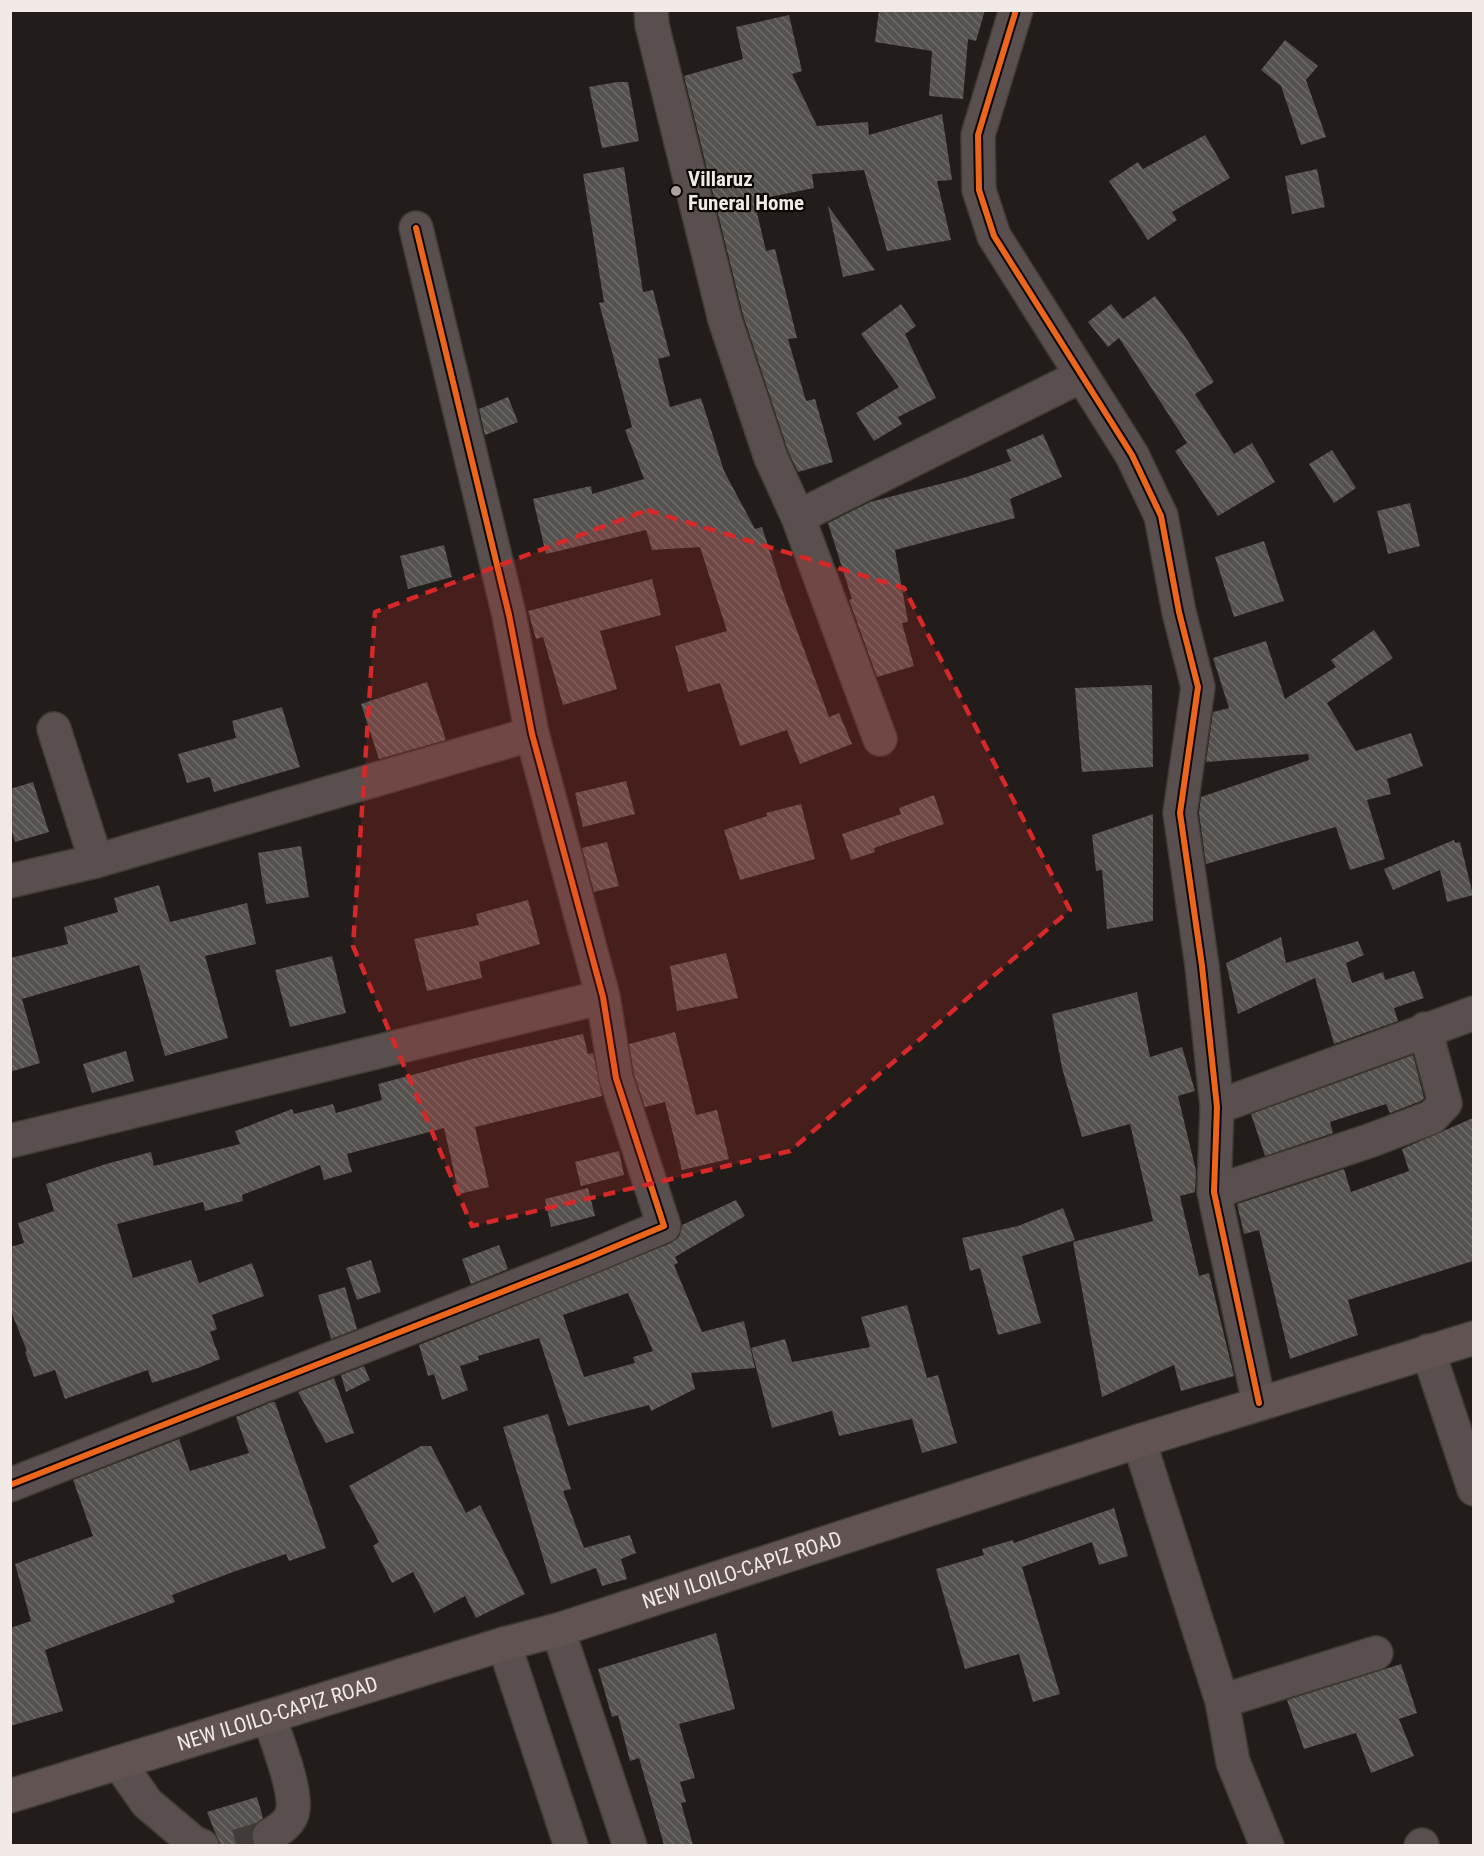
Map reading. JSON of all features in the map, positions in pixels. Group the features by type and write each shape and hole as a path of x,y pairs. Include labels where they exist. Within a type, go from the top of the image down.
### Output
{"highway":[{"name":"NEW ILOILO-CAPIZ ROAD","path":"10,1796 504,1644 558,1630 1139,1441 1473,1338"}],"street":[{"path":"651,10 654,37 725,320 771,458 798,517 880,739"},
{"path":"1016,10 978,135 979,190 994,236 1132,455 1161,516 1179,612 1198,687 1180,813 1202,966 1217,1107 1214,1192 1259,1403"},
{"path":"10,1485 664,1226 616,1078 603,997 532,734 509,615 416,228"},
{"path":"798,517 1081,376"},
{"path":"54,729 96,861"},
{"path":"10,881 96,861 532,734"},
{"path":"10,1141 603,997"},
{"path":"1217,1107 1256,1095 1425,1029 1473,1013"},
{"path":"1214,1192 1369,1141 1432,1117 1445,1103 1425,1029"},
{"path":"1428,1351 1473,1489"},
{"path":"1139,1441 1222,1701 1233,1761 1267,1845"},
{"path":"558,1630 630,1845"},
{"path":"504,1644 571,1845"},
{"path":"1222,1701 1376,1653"},
{"path":"269,1717 288,1776 293,1809 284,1827 269,1836"},
{"path":"119,1762 147,1803 193,1842 202,1845"}],"highlighted area":[{"path":"647,510 904,588 1070,910 790,1151 472,1226 353,946 375,612"}],"building":[{"path":"879,10 985,10 976,41 968,39 963,99 929,96 932,51 875,42"},
{"path":"789,15 802,71 792,74 817,126 868,122 869,135 942,114 952,180 937,181 951,240 887,251 864,170 812,174 814,188 754,200 766,251 775,249 797,338 788,339 806,401 815,399 833,462 798,472 788,451 743,315 684,76 743,59 736,27"},
{"path":"1285,40 1318,66 1306,80 1326,137 1301,145 1281,86 1261,70"},
{"path":"628,82 639,141 602,148 589,87"},
{"path":"1205,135 1230,178 1172,212 1177,220 1148,240 1109,181 1138,162 1143,169"},
{"path":"624,167 643,292 653,290 670,356 658,359 670,407 701,398 724,471 755,529 762,527 785,598 829,717 839,713 852,744 800,764 787,730 740,746 720,683 688,692 675,646 727,631 700,547 652,550 646,530 546,554 533,499 591,486 592,494 644,479 625,430 632,427 599,303 604,302 583,174"},
{"path":"1317,169 1325,207 1292,214 1285,176"},
{"path":"828,206 875,270 843,277"},
{"path":"1155,296 1184,335 1214,382 1195,394 1234,454 1252,443 1275,482 1218,516 1175,451 1187,443 1119,338 1108,347 1088,322 1111,304 1123,319"},
{"path":"901,304 916,326 905,334 936,398 898,417 902,424 874,441 856,413 899,387 861,334"},
{"path":"508,397 518,422 485,435 479,409"},
{"path":"1043,434 1062,477 1010,499 1015,518 895,550 908,622 902,623 914,666 877,677 849,600 852,599 828,523 870,502 967,477 1011,461 1006,450"},
{"path":"1332,450 1356,488 1334,503 1309,464"},
{"path":"1410,503 1420,546 1388,554 1377,511"},
{"path":"1264,541 1284,601 1234,617 1215,557"},
{"path":"444,545 452,577 408,589 400,556"},
{"path":"652,579 661,615 600,631 617,689 563,705 543,637 536,639 528,611"},
{"path":"1374,630 1393,658 1327,703 1356,751 1411,733 1423,766 1387,779 1391,794 1367,800 1385,859 1350,870 1336,827 1206,864 1199,813 1201,797 1309,760 1308,754 1206,762 1213,712 1229,708 1213,658 1266,641 1285,699 1336,667 1331,660"},
{"path":"427,682 446,740 379,759 361,704"},
{"path":"1152,685 1153,767 1082,772 1075,688"},
{"path":"282,707 300,767 214,792 210,777 187,783 178,754 236,738 232,721"},
{"path":"626,781 635,814 583,827 575,793"},
{"path":"33,782 49,832 15,842 10,825 10,789"},
{"path":"934,795 944,824 874,848 875,852 851,860 842,834 901,814 899,808"},
{"path":"801,804 815,859 740,880 724,830 767,816 766,813"},
{"path":"1153,814 1153,921 1107,929 1102,870 1096,871 1092,835"},
{"path":"1454,840 1455,843 1460,842 1473,895 1447,902 1440,870 1393,890 1384,869"},
{"path":"607,842 619,886 594,892 582,848"},
{"path":"301,846 309,897 266,904 258,853"},
{"path":"159,885 170,922 247,903 256,944 205,956 228,1038 165,1056 139,965 22,999 40,1063 10,1072 10,958 68,944 64,927 118,912 114,898"},
{"path":"528,900 540,944 479,962 482,978 427,991 414,939 479,925 476,914"},
{"path":"1281,937 1286,963 1358,941 1364,955 1346,963 1352,983 1383,972 1385,980 1414,971 1424,998 1394,1008 1398,1021 1334,1044 1315,978 1238,1014 1226,963"},
{"path":"726,953 738,998 677,1011 670,966"},
{"path":"332,956 346,1013 290,1027 275,970"},
{"path":"1137,992 1150,1057 1182,1047 1195,1091 1178,1096 1196,1171 1195,1192 1180,1196 1199,1276 1209,1273 1234,1376 1181,1391 1174,1365 1102,1397 1073,1242 1153,1221 1130,1124 1082,1137 1062,1068 1052,1014"},
{"path":"675,1032 696,1115 717,1110 729,1159 682,1170 665,1102 645,1107 634,1074 629,1044"},
{"path":"583,1034 588,1054 593,1053 602,1096 475,1127 489,1187 459,1194 444,1128 347,1154 352,1172 324,1180 320,1165 242,1195 243,1201 205,1211 203,1202 117,1224 133,1278 191,1260 199,1283 252,1263 264,1296 212,1315 217,1329 210,1332 220,1359 198,1368 152,1383 148,1370 65,1399 55,1370 34,1377 25,1352 27,1351 10,1309 10,1247 24,1243 18,1223 54,1211 46,1184 151,1152 154,1166 240,1144 235,1131 292,1109 294,1114 333,1104 336,1113 382,1100 378,1084 476,1058"},
{"path":"126,1051 134,1081 92,1093 83,1064"},
{"path":"1413,1055 1424,1098 1421,1101 1390,1113 1386,1104 1330,1122 1333,1133 1265,1156 1251,1114"},
{"path":"1473,1118 1473,1261 1348,1300 1358,1335 1290,1359 1259,1230 1244,1234 1237,1204 1344,1169 1351,1192 1409,1171 1402,1149"},
{"path":"619,1151 624,1175 581,1186 575,1162"},
{"path":"588,1188 595,1216 551,1227 545,1199"},
{"path":"736,1200 745,1216 675,1257 678,1263 674,1265 702,1332 744,1321 755,1368 691,1373 695,1389 651,1411 649,1405 568,1426 539,1338 478,1356 479,1360 460,1366 468,1390 442,1400 434,1374 428,1376 419,1345 671,1243 679,1237 682,1225","holes":["628,1293 653,1351 633,1357 635,1363 584,1377 563,1315"]},
{"path":"1063,1208 1075,1240 1022,1256 1041,1323 998,1335 980,1268 970,1271 962,1238 1018,1226"},
{"path":"499,1245 508,1269 471,1284 462,1259"},
{"path":"371,1260 381,1292 357,1300 346,1268"},
{"path":"345,1287 357,1329 331,1339 318,1295"},
{"path":"907,1305 927,1378 938,1375 957,1443 922,1453 912,1419 839,1436 832,1411 772,1428 751,1348 785,1339 792,1362 870,1347 861,1317"},
{"path":"364,1366 370,1380 346,1392 341,1375"},
{"path":"334,1378 354,1433 326,1443 298,1392"},
{"path":"275,1402 326,1548 289,1561 286,1554 233,1572 172,1595 175,1602 45,1650 63,1711 10,1726 10,1628 31,1621 15,1564 93,1536 73,1480 179,1439 190,1471 249,1453 236,1417"},
{"path":"548,1414 571,1489 563,1491 584,1548 630,1535 636,1553 621,1559 627,1579 602,1586 596,1568 551,1584 503,1427"},
{"path":"421,1446 431,1446 466,1513 480,1505 525,1594 476,1618 465,1596 434,1613 413,1572 392,1583 373,1546 379,1542 349,1486"},
{"path":"1114,1508 1128,1556 1099,1565 1092,1542 1022,1567 1060,1694 1033,1702 1019,1654 965,1669 936,1569 984,1555 982,1549 1013,1540 1014,1543"},
{"path":"716,1633 735,1709 679,1724 695,1778 680,1782 686,1802 681,1803 693,1845 664,1845 639,1758 630,1761 618,1715 612,1717 598,1669"},
{"path":"1401,1664 1417,1713 1399,1719 1414,1756 1371,1773 1356,1733 1304,1749 1287,1700"},
{"path":"257,1797 263,1818 252,1828 250,1837 253,1845 220,1845 207,1812"}],"tunnel":[{"path":"237,1846 269,1836"}],"cycle path":[{"path":"1016,10 978,135 979,190 994,236 1132,455 1161,516 1179,612 1198,687 1180,813 1202,966 1217,1107 1214,1192 1259,1403"},
{"path":"10,1485 664,1226 616,1078 603,997 532,734 509,615 416,228"}],"place":[{"name":"Villaruz Funeral Home","path":"676,191"}]}
